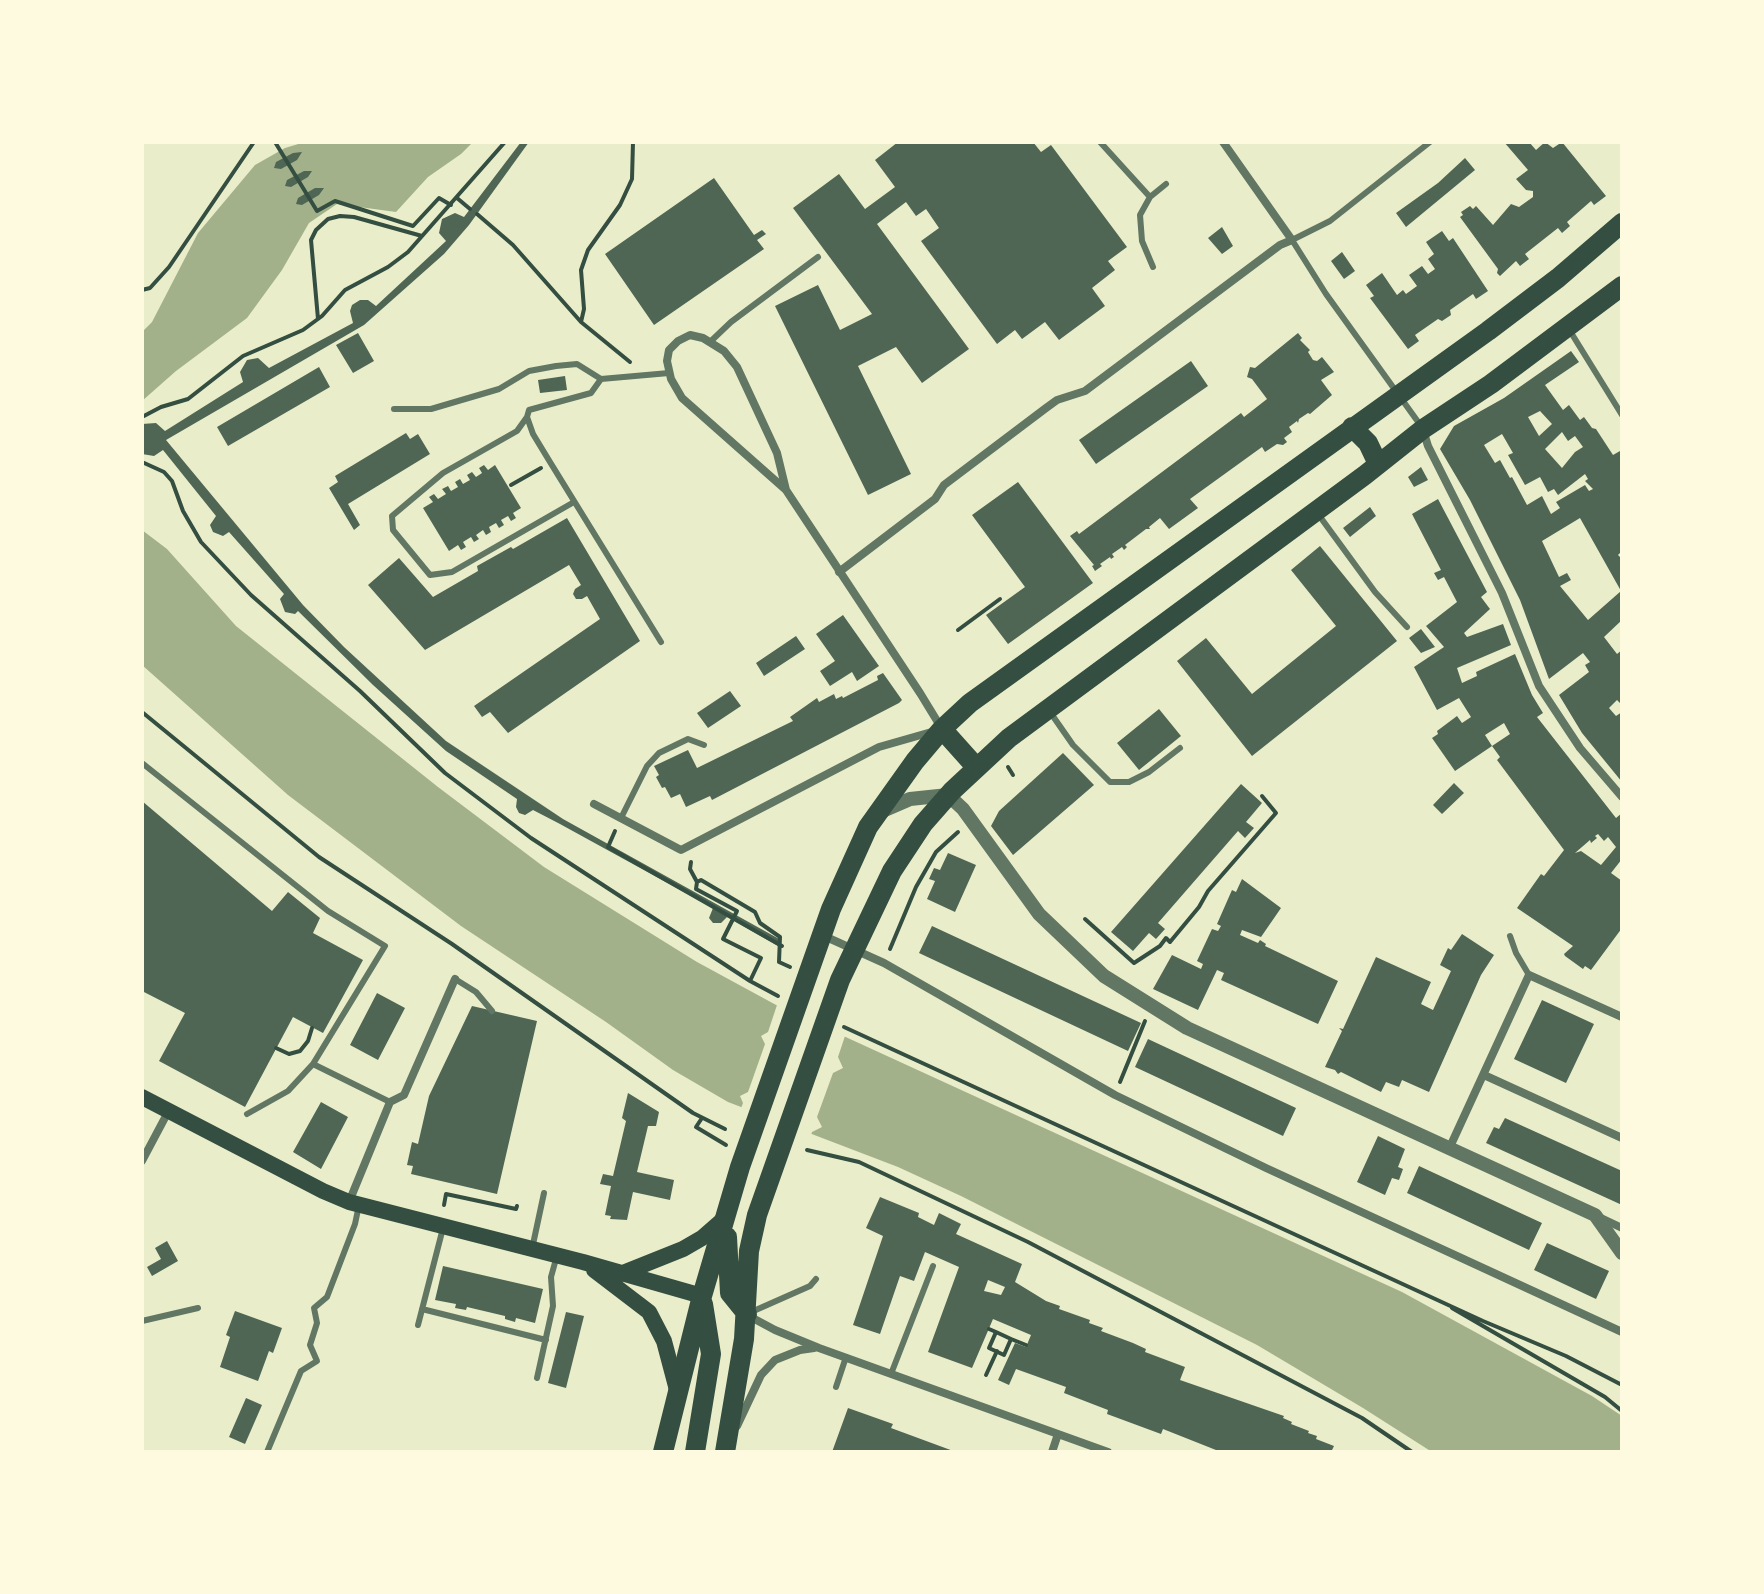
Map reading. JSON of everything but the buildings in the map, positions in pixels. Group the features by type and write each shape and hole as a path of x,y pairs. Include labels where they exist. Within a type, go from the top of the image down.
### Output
{"main road":[{"path":"663,1452 702,1296 801,973 822,935 849,867 876,814 942,729 985,692 1546,287 1622,223"},
{"path":"727,1448 747,1314 752,1239 757,1215 855,948 892,871 923,824 976,767 1009,738 1423,429 1569,328 1622,286"},
{"path":"1352,427 1368,443 1378,464"},
{"path":"942,729 976,767"},
{"path":"142,1097 354,1204 623,1273 702,1296 747,1314"},
{"path":"727,1216 730,1293 747,1314"},
{"path":"623,1273 683,1249 702,1238 727,1216"},
{"path":"583,1262 649,1312 664,1341 677,1390"},
{"path":"695,1452 711,1354 702,1296"}],"street":[{"path":"839,572 935,499 944,485 1046,408 1057,400 1085,391 1280,245 1292,240 1223,142"},
{"path":"594,804 681,850 879,747 942,729 786,490 692,409 678,392 668,369 669,350 678,341 690,335 710,342 724,351 737,367 777,453 786,490"},
{"path":"1423,429 1428,446 1502,593 1544,696 1580,748 1622,797"},
{"path":"876,814 897,803 948,795 966,812 1039,914 1104,976 1187,1028 1622,1228"},
{"path":"822,935 855,948 1115,1095 1622,1332"},
{"path":"1449,1149 1529,975 1622,1017"},
{"path":"354,1204 390,1102 404,1095 455,979"},
{"path":"1484,1075 1622,1138"},
{"path":"142,1161 169,1111"},
{"path":"1595,1215 1622,1253"},
{"path":"747,1314 775,1330 819,1348 1108,1452"},
{"path":"727,1448 761,1375 768,1367 775,1360 800,1350 819,1348"},
{"path":"1052,1452 1058,1434"}],"lane":[{"path":"1100,142 1150,197"},
{"path":"1423,429 1326,294 1292,240 1330,221 1430,142"},
{"path":"1153,267 1142,241 1140,215 1150,197 1166,184"},
{"path":"710,342 731,322 818,257"},
{"path":"1569,328 1622,415"},
{"path":"394,409 431,409 499,389 529,371 556,366 577,364 601,379 668,369"},
{"path":"574,502 452,572 430,575 393,530 392,516 443,473 517,431 529,410 591,393 601,379"},
{"path":"527,417 533,434 661,642"},
{"path":"1316,511 1358,570 1407,627"},
{"path":"1048,710 1073,745 1110,782 1129,782 1149,772 1180,748"},
{"path":"621,818 647,766 659,753 688,739 704,745"},
{"path":"142,763 328,911 385,946 313,1064 288,1091 247,1114"},
{"path":"1510,936 1529,975"},
{"path":"455,979 476,992 492,1011"},
{"path":"313,1064 390,1102"},
{"path":"532,1249 544,1193"},
{"path":"267,1452 301,1371 317,1361 310,1345 317,1323 314,1308 327,1297 355,1224 354,1204"},
{"path":"418,1325 443,1227"},
{"path":"537,1378 553,1306 551,1277 557,1255"},
{"path":"891,1374 933,1266"},
{"path":"747,1314 810,1286 816,1279"},
{"path":"142,1321 198,1308"},
{"path":"422,1309 546,1340"},
{"path":"836,1387 846,1357"}],"path":[{"path":"142,290 159,280 254,142"},
{"path":"275,142 317,211 335,201 413,226 439,198 451,205"},
{"path":"142,417 188,399 243,356 303,330 345,290 388,267 408,252 505,142"},
{"path":"581,322 584,309 581,270 588,250 620,205 632,179 633,142"},
{"path":"457,198 470,209"},
{"path":"477,214 524,257 581,322 627,361 641,365 665,362 668,369"},
{"path":"318,319 311,240 316,230 328,219 354,217 422,236"},
{"path":"142,462 164,472 172,481 183,511 201,542 251,595 360,691 445,773 531,838 750,981 778,996"},
{"path":"511,485 550,462"},
{"path":"958,630 1000,599"},
{"path":"142,712 319,857 452,944 702,1118 725,1129"},
{"path":"1085,919 1134,963 1160,946 1166,938 1170,942 1208,891 1276,813 1262,796"},
{"path":"890,949 916,887 936,852 963,828"},
{"path":"697,841 690,869 697,882 696,889 737,911 723,939 761,958 750,981"},
{"path":"608,847 782,946"},
{"path":"697,882 701,880 755,912 760,923 780,937 779,962 801,973"},
{"path":"1120,1082 1146,1018"},
{"path":"835,1022 1483,1321 1566,1356 1622,1385"},
{"path":"276,1048 289,1054 300,1051 308,1041 312,1028"},
{"path":"702,1118 696,1127 730,1148"},
{"path":"807,1150 859,1162 1015,1235 1362,1418 1412,1452"},
{"path":"444,1205 446,1194 516,1209 517,1206"},
{"path":"1430,1294 1605,1397 1622,1411"},
{"path":"989,1329 1026,1345"},
{"path":"996,1332 989,1348 1004,1355 1011,1339"},
{"path":"986,1375 997,1351"}],"shaded area":[{"path":"305,142 473,142 428,177 396,212 337,204 309,223 282,270 247,318 176,371 142,401 142,332 152,322 198,233 255,165 285,148"},
{"path":"142,530 167,549 236,626 544,867 697,962 778,1006 1402,1292 1592,1396 1622,1416 1622,1452 1432,1452 1257,1345 961,1196 898,1167 728,1102 673,1070 461,926 288,795 142,665"}],"pier":[{"path":"778,1002 846,1033 838,1057 843,1068 833,1073 817,1117 822,1127 812,1132 810,1138 740,1111 743,1103 740,1096 748,1092 765,1044 761,1036 768,1032"}]}
